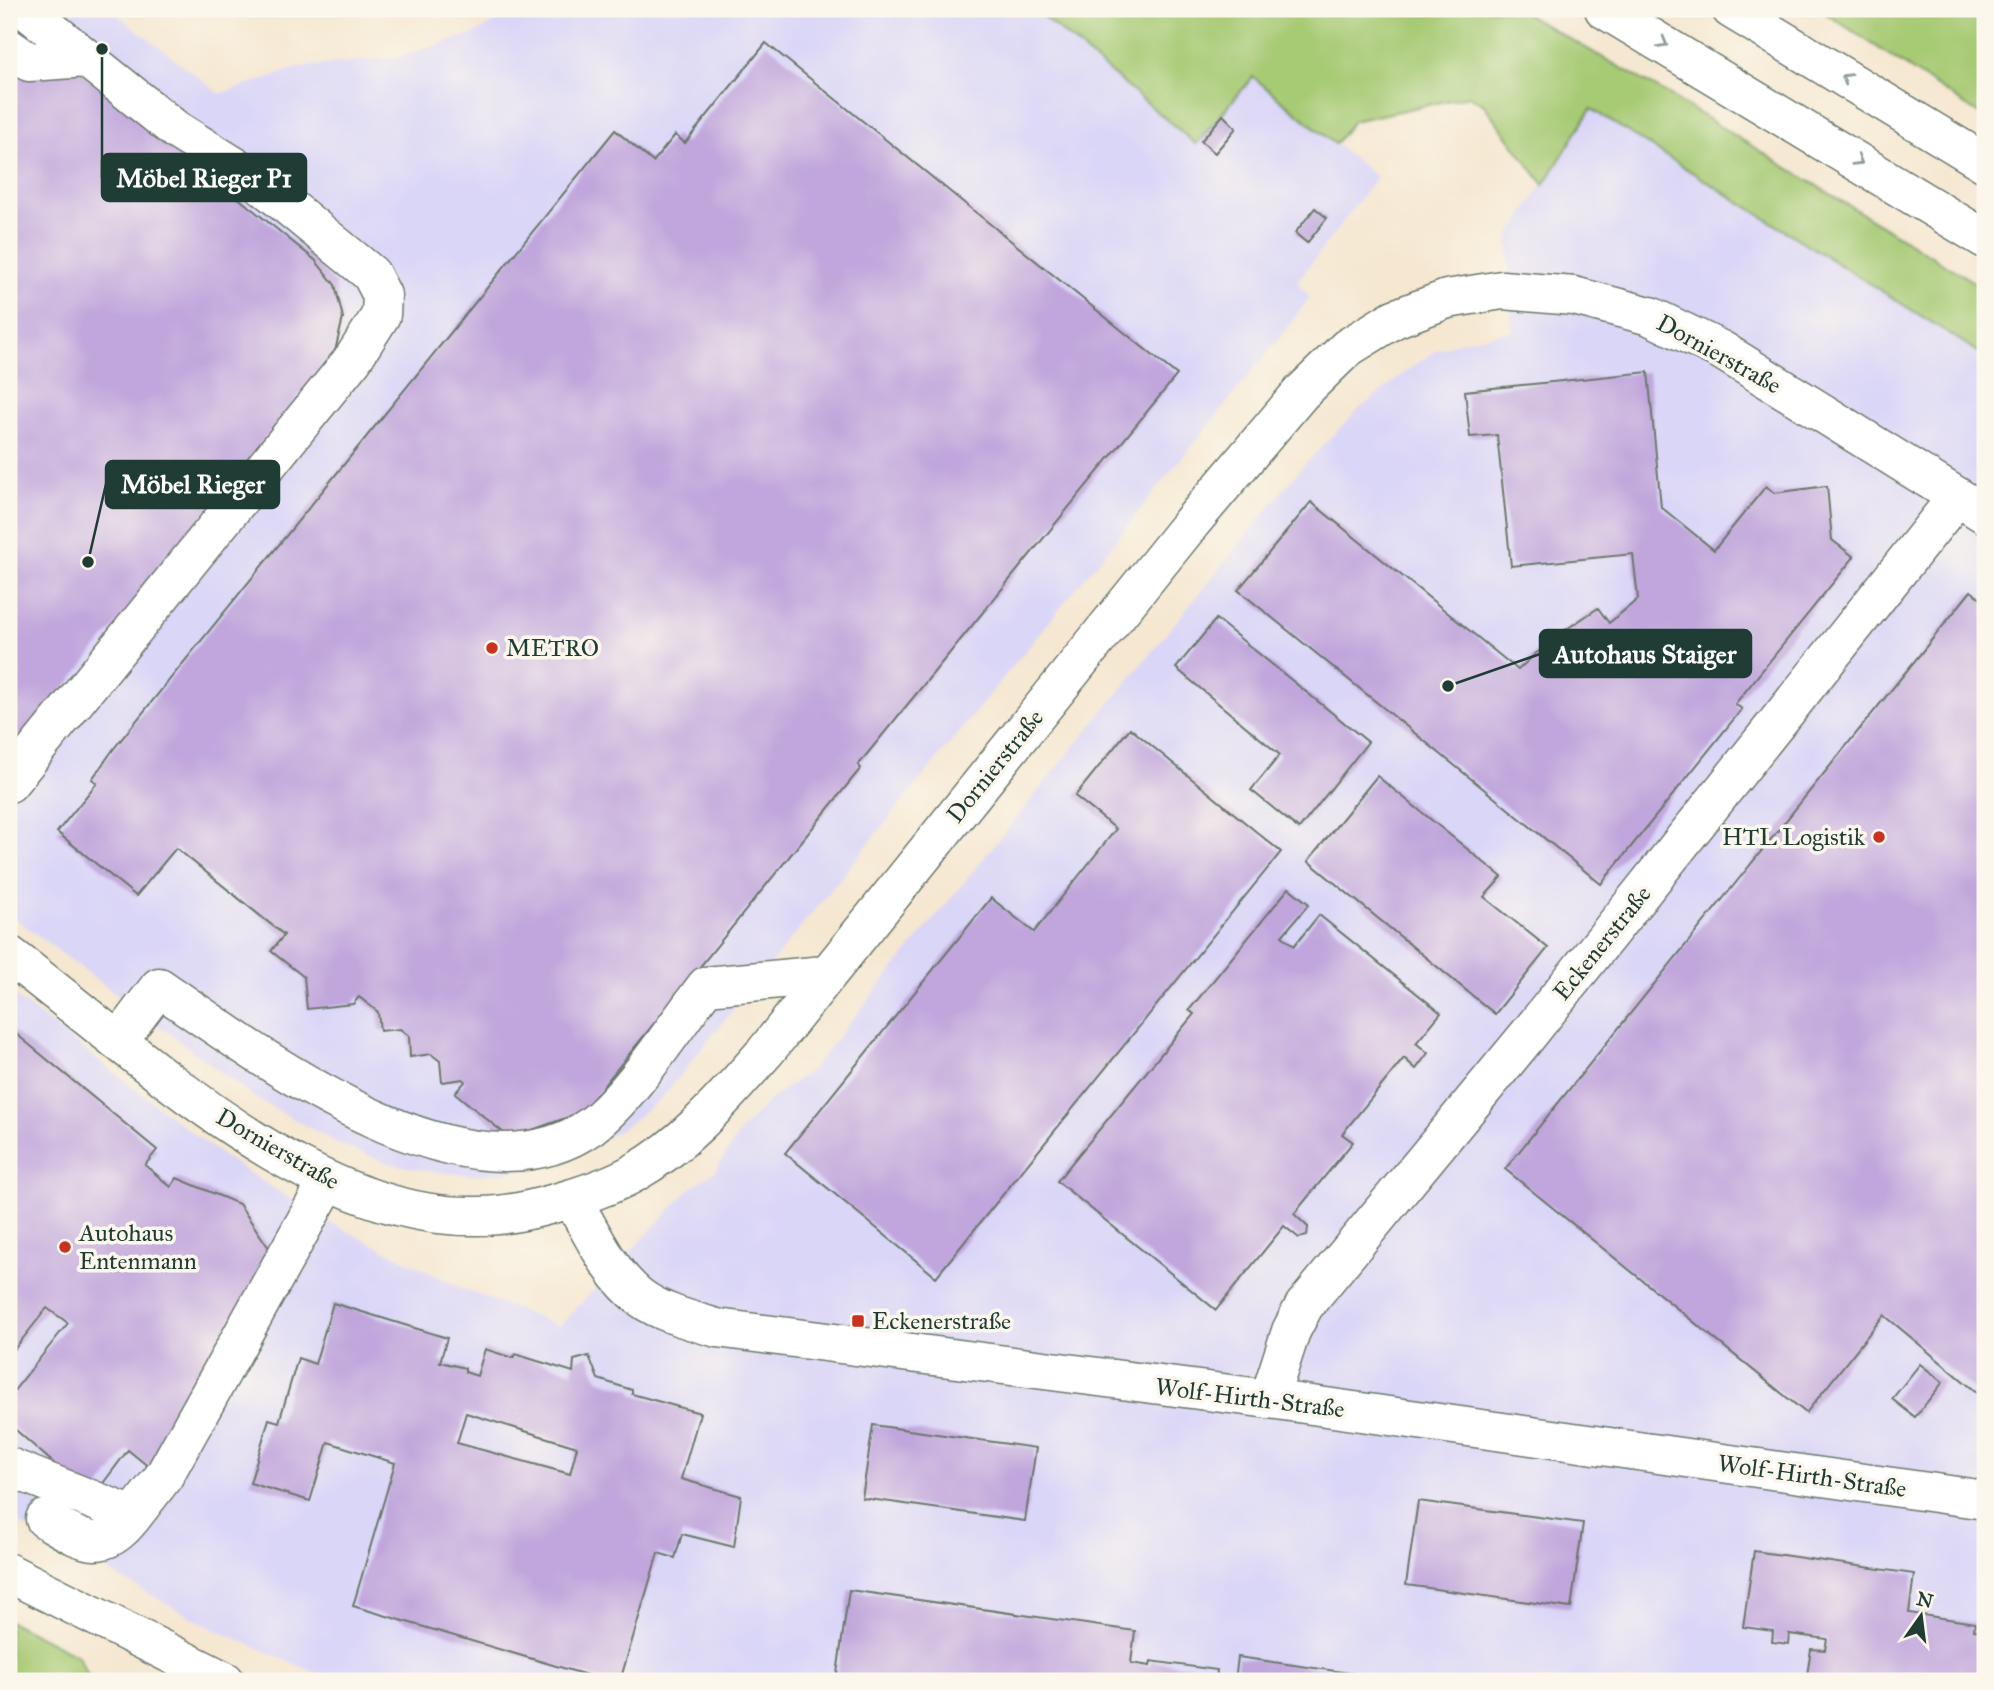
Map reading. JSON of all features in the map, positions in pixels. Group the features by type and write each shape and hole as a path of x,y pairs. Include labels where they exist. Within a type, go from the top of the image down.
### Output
{"main road":[{"path":"9,783 353,359 377,325 383,305 377,284 361,264 255,179 176,130 25,9"},
{"path":"1604,9 1985,239"},
{"path":"1731,9 1755,19 1985,163"},
{"path":"9,48 29,62 86,58"},
{"name":"Dornierstraße","path":"9,955 214,1112 328,1181 379,1200 474,1216 530,1211 572,1199 635,1173 698,1126 766,1051 824,975 1191,523 1300,394 1347,348 1411,312 1471,294 1534,290 1574,296 1650,316 1721,350 1971,506"},
{"name":"Eckenerstraße","path":"1269,1399 1291,1331 1304,1306 1971,506"},
{"path":"119,1040 159,987 285,1073 376,1121 474,1152 520,1153 556,1142 590,1126 622,1094 706,986 824,975"},
{"path":"45,1519 80,1539 105,1542 120,1533 164,1476 328,1181"},
{"name":"Wolf-Hirth-Straße","path":"572,1199 608,1258 634,1293 652,1305 718,1328 1269,1399 1985,1500"},
{"path":"9,1468 132,1516"},
{"path":"9,1573 225,1681"}],"shaded area":[{"path":"9,9 110,9 220,94 300,67 399,57 476,33 515,9 1034,9 1196,144 1253,77 1377,177 1297,282 1310,297 1270,350 660,1100 593,1146 558,1160 515,1171 476,1175 432,1172 388,1163 341,1145 257,1099 9,914"},
{"path":"1590,109 1985,356 1985,1681 335,1681 218,1631 9,1518 9,992 220,1154 276,1190 329,1222 461,1288 559,1326 692,1187 715,1171 742,1129 771,1099 812,1069 1302,467 1357,411 1435,351 1461,341 1512,331 1508,239"}],"green space":[{"path":"1034,9 1517,9 1669,95 1985,289 1985,356 1591,109 1544,185 1484,105 1469,96 1353,121 1335,144 1253,77 1196,144"},
{"path":"1819,9 1985,9 1985,118"},
{"path":"9,1621 78,1656 88,1675 83,1681 9,1681"}],"building":[{"path":"9,13 315,260 335,285 343,318 335,351 9,758"},
{"name":"METRO","path":"766,43 1177,375 858,765 861,768 575,1121 571,1116 510,1138 455,1093 465,1082 463,1079 442,1082 440,1061 431,1054 410,1057 409,1036 400,1029 380,1031 378,1012 359,997 353,1004 307,1009 304,977 271,951 284,935 176,848 136,896 57,832 97,783 92,779 115,747 615,130 653,162 675,135 685,143"},
{"path":"1223,115 1236,128 1215,153 1201,141"},
{"path":"1315,208 1327,218 1307,243 1295,233"},
{"path":"1648,372 1661,507 1714,550 1766,486 1774,493 1827,486 1832,540 1854,557 1735,704 1742,709 1601,884 1238,590 1311,502 1518,670 1554,641 1552,639 1598,608 1609,623 1638,599 1633,554 1511,566 1497,435 1470,437 1465,391"},
{"name":"HTL Logistik","path":"1971,591 1985,602 1985,1399 1884,1315 1806,1413 1505,1169"},
{"path":"1216,619 1368,742 1299,829 1251,790 1280,755 1176,668"},
{"path":"1130,728 1281,852 936,1277 785,1153 991,898 1034,932 1116,829 1075,796"},
{"path":"1377,776 1502,877 1484,897 1548,948 1495,1014 1308,861"},
{"path":"1289,888 1309,904 1282,936 1294,946 1319,915 1441,1013 1416,1043 1428,1053 1416,1069 1404,1058 1342,1134 1353,1142 1294,1214 1308,1227 1307,1236 1299,1238 1284,1226 1216,1310 1057,1181 1194,1014 1189,1010"},
{"path":"9,1028 157,1150 145,1165 171,1187 177,1178 239,1204 277,1260 155,1472 128,1450 95,1494 66,1474 9,1424 9,1397 68,1323 47,1308 9,1356"},
{"path":"333,1303 447,1338 440,1362 465,1368 465,1372 477,1376 485,1349 513,1358 515,1354 573,1372 574,1360 589,1356 598,1379 632,1390 632,1394 700,1413 681,1479 741,1496 734,1547 682,1534 675,1558 658,1553 620,1681 607,1681 353,1606 395,1463 328,1442 310,1501 250,1483 269,1419 279,1422 298,1358 315,1364","holes":["466,1413 577,1447 570,1474 457,1443"]},
{"path":"1920,1364 1943,1382 1915,1417 1892,1399"},
{"path":"873,1425 1036,1448 1025,1521 862,1498"},
{"path":"1418,1501 1583,1523 1571,1608 1406,1585"},
{"path":"1754,1551 1914,1574 1909,1613 1975,1623 1974,1630 1985,1631 1985,1681 1821,1681 1821,1678 1807,1675 1811,1649 1825,1650 1827,1639 1789,1634 1788,1644 1772,1642 1773,1631 1743,1627"},
{"path":"849,1590 1135,1631 1131,1663 1150,1666 1151,1661 1217,1670 1216,1681 836,1681"},
{"path":"1238,1657 1399,1680 1399,1681 1235,1681"}],"place":[{"name":"Möbel Rieger P1","path":"102,49"},
{"name":"Möbel Rieger","path":"88,562"},
{"name":"METRO","path":"492,648"},
{"name":"Autohaus Staiger","path":"1448,686"},
{"name":"HTL Logistik","path":"1879,837"},
{"name":"Autohaus Entenmann","path":"65,1247"},
{"name":"Eckenerstraße","path":"858,1321"}]}
